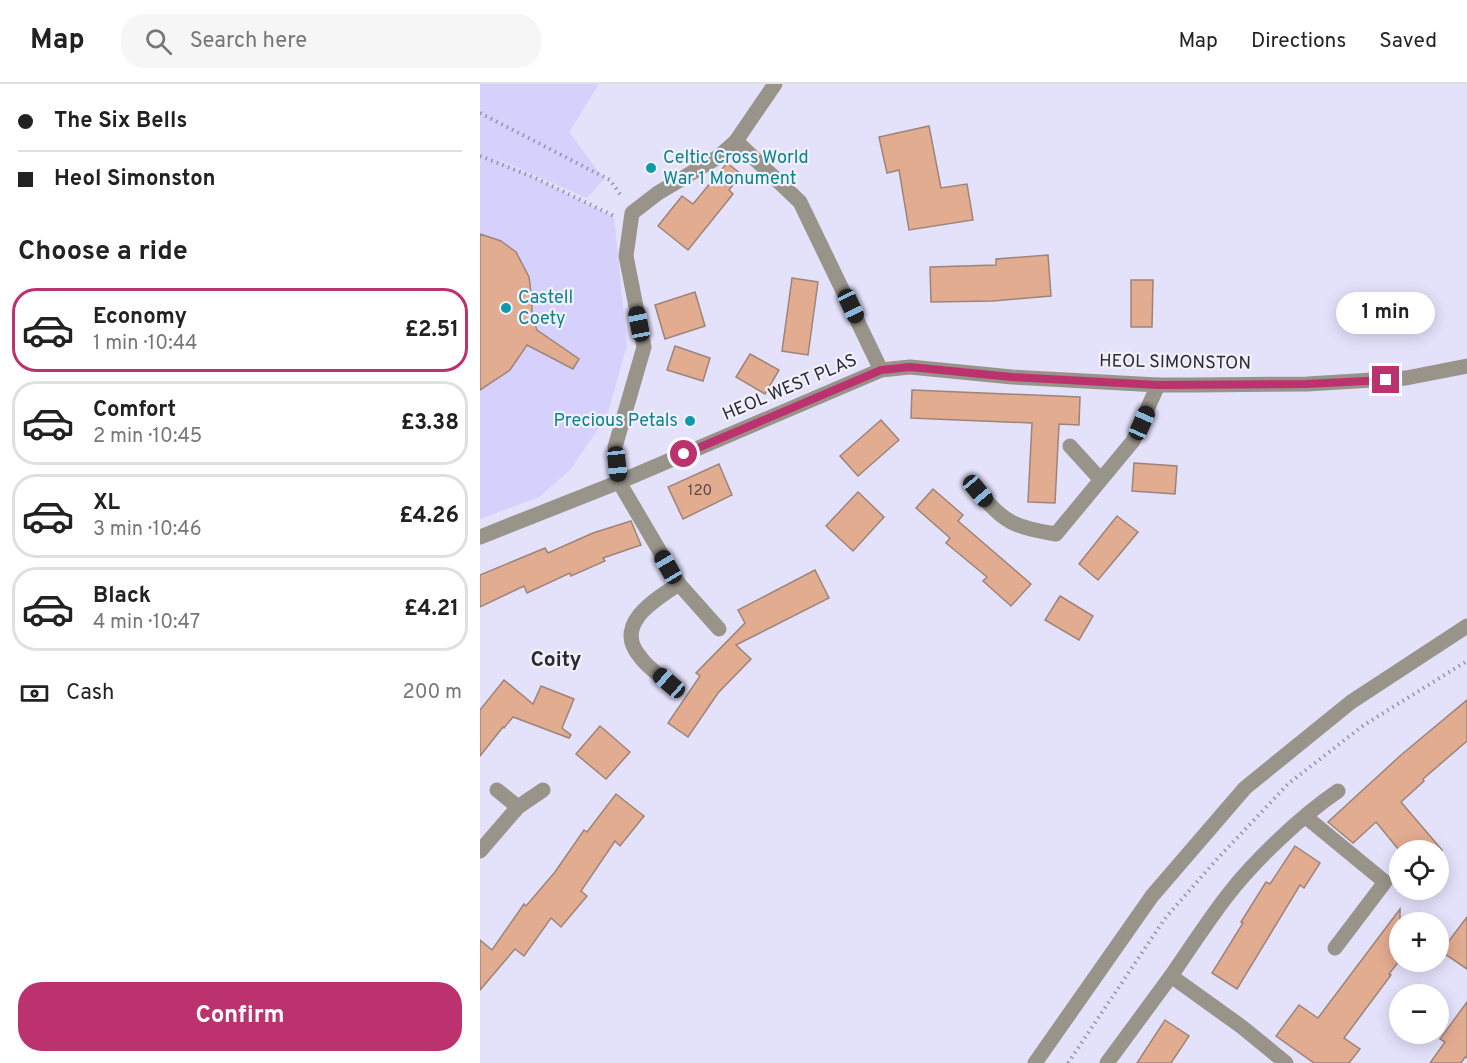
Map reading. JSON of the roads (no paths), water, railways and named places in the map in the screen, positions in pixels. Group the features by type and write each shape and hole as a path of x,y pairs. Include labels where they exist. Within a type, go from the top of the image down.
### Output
{"street":[{"path":"719,629 679,584 619,482 615,447 644,347 626,256 631,219 658,193 718,157 736,141 775,84"},
{"path":"736,141 800,202 881,370"},
{"name":"HEOL SIMONSTON","path":"881,370 910,367 1012,377 1195,385 1306,384 1406,378 1467,366"},
{"name":"HEOL WEST PLAS","path":"480,537 619,482 881,370"},
{"path":"978,491 994,511 1008,521 1021,527 1056,534 1133,441 1158,385"},
{"path":"1070,446 1100,479"},
{"path":"669,683 641,659 634,649 631,639 632,626 653,601 679,584"},
{"path":"1035,1063 1152,896 1245,788 1351,702 1467,626"},
{"path":"497,790 519,807"},
{"path":"480,851 519,807 543,790"},
{"path":"1107,1063 1227,895 1268,851 1338,790"},
{"path":"1306,816 1385,882 1335,948"},
{"path":"1171,976 1242,1027 1286,1063"}],"place":[{"name":"Celtic Cross World War 1 Monument","path":"651,168"},
{"name":"Castell Coety","path":"506,308"},
{"name":"Precious Petals","path":"690,421"}],"district":[{"name":"Coity","path":"556,660"}]}
